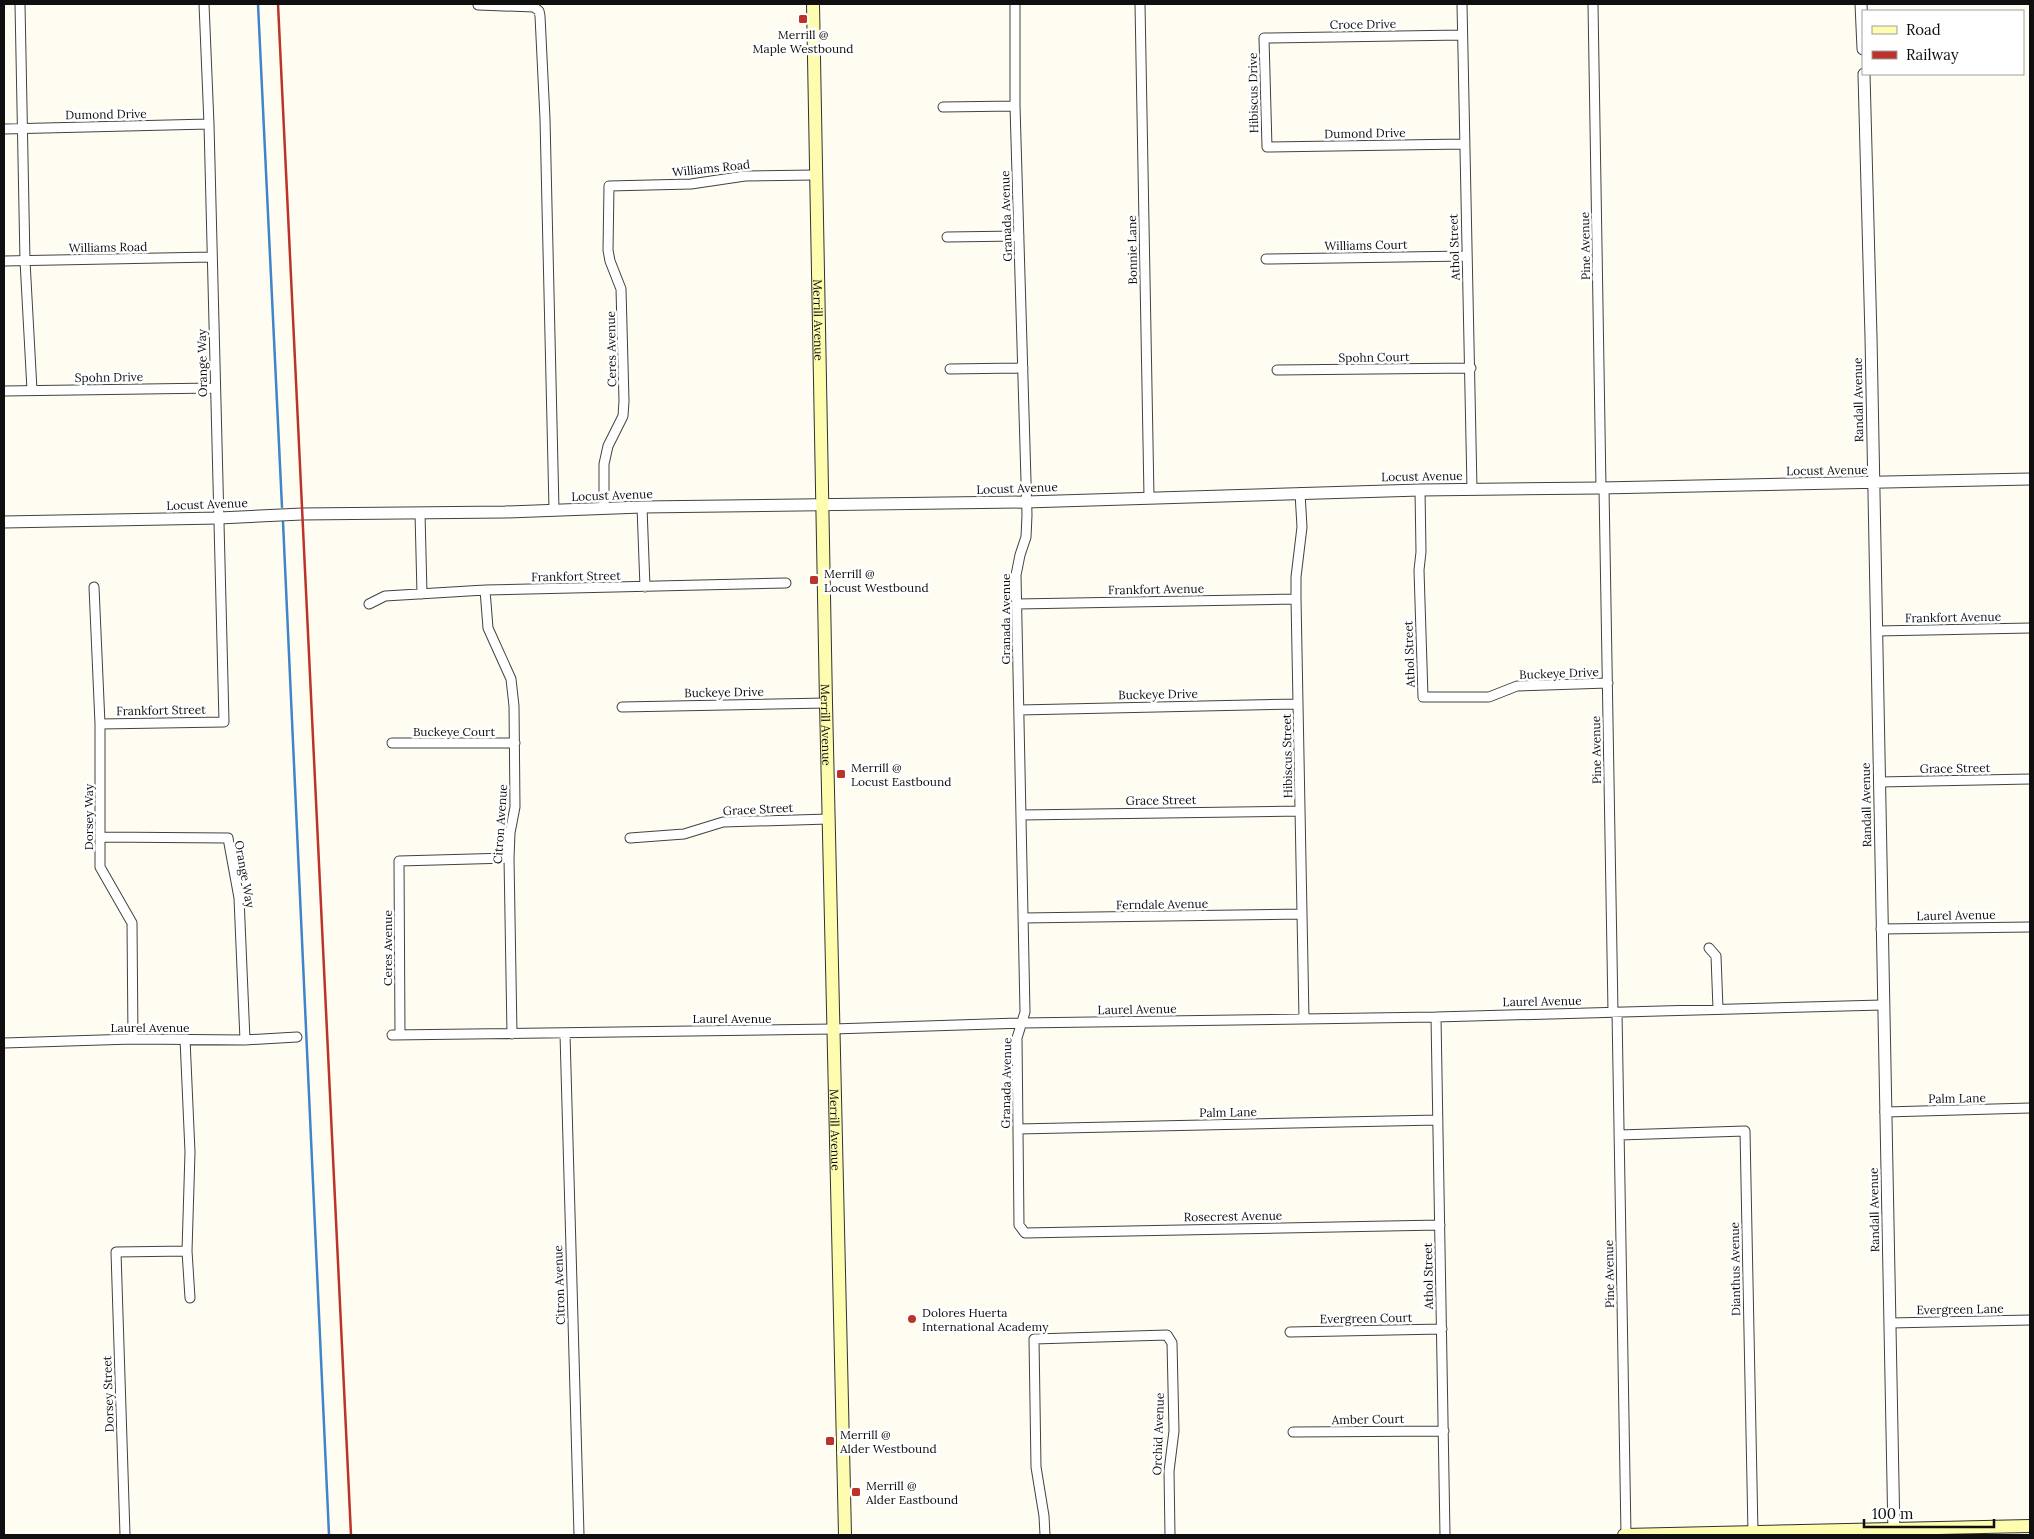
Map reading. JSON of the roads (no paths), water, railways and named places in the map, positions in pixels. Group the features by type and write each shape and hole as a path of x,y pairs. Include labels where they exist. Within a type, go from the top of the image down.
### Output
{"main road":[{"name":"Merrill Avenue","path":"813,4 828,819 845,1535"},
{"path":"1625,1535 1894,1532 2030,1526"}],"street":[{"path":"20,4 25,261 32,390"},
{"name":"Orange Way","path":"204,4 209,124 224,722"},
{"name":"Granada Avenue","path":"1015,4 1015,106 1026,502 1026,538 1016,575 1025,1012 1017,1038 1019,1225 1025,1233"},
{"name":"Bonnie Lane","path":"1140,4 1150,497"},
{"name":"Athol Street","path":"1462,4 1472,489"},
{"name":"Pine Avenue","path":"1593,4 1619,1135 1625,1535"},
{"path":"1861,4 1862,26"},
{"path":"478,6 531,6 537,9 540,16 545,119 554,510"},
{"name":"Croce Drive","path":"1264,38 1462,35"},
{"name":"Hibiscus Drive","path":"1264,38 1267,147"},
{"name":"Randall Avenue","path":"1864,75 1877,631 1882,1006 1894,1532"},
{"path":"943,107 1015,106"},
{"name":"Dumond Drive","path":"4,128 209,124"},
{"name":"Dumond Drive","path":"1267,147 1464,144"},
{"name":"Williams Road","path":"609,186 691,184 745,176 815,175"},
{"name":"Ceres Avenue","path":"604,508 604,464 608,446 623,416 624,401 621,289 610,261 608,250 609,186"},
{"path":"947,237 1019,236"},
{"name":"Williams Court","path":"1266,259 1466,256"},
{"name":"Williams Road","path":"4,261 212,257"},
{"path":"950,369 1023,368"},
{"name":"Spohn Court","path":"1277,370 1470,368"},
{"name":"Spohn Drive","path":"4,391 215,388"},
{"name":"Locust Avenue","path":"4,522 604,508 1026,502 1420,490 2030,479"},
{"name":"Athol Street","path":"1420,490 1421,552 1419,570 1423,697"},
{"name":"Hibiscus Street","path":"1300,493 1302,527 1296,577 1296,599 1304,1019"},
{"path":"642,508 645,587"},
{"path":"420,513 422,594"},
{"name":"Frankfort Street","path":"370,604 384,596 486,590 786,583"},
{"name":"Dorsey Way","path":"94,587 100,724 100,867 132,923 134,1039"},
{"name":"Citron Avenue","path":"486,590 488,628 511,680 515,743 516,807 510,832 509,858 512,1034"},
{"name":"Frankfort Avenue","path":"1017,604 1296,599"},
{"name":"Frankfort Avenue","path":"1877,631 2030,628"},
{"name":"Buckeye Drive","path":"1423,697 1489,697 1517,686 1608,683"},
{"name":"Buckeye Drive","path":"622,706 826,703"},
{"name":"Buckeye Drive","path":"1019,710 1298,704"},
{"name":"Frankfort Street","path":"100,724 224,722"},
{"name":"Buckeye Court","path":"392,743 515,743"},
{"name":"Grace Street","path":"1879,782 2030,779"},
{"name":"Grace Street","path":"1021,814 1300,810"},
{"name":"Grace Street","path":"630,838 684,834 723,822 828,819"},
{"name":"Orange Way","path":"100,838 228,838 239,898 245,1040"},
{"name":"Ceres Avenue","path":"396,1035 398,861 509,858"},
{"name":"Ferndale Avenue","path":"1023,918 1302,914"},
{"name":"Laurel Avenue","path":"1881,929 2030,927"},
{"path":"1709,948 1716,956 1718,1009"},
{"name":"Laurel Avenue","path":"396,1035 833,1029 1022,1023 1436,1017 1882,1006"},
{"name":"Athol Street","path":"1436,1017 1445,1535"},
{"name":"Citron Avenue","path":"565,1034 579,1535"},
{"name":"Laurel Avenue","path":"4,1043 134,1039 245,1040 297,1038"},
{"path":"185,1039 190,1152 188,1251 190,1298"},
{"name":"Palm Lane","path":"1885,1112 2030,1108"},
{"name":"Palm Lane","path":"1018,1129 1438,1120"},
{"name":"Dianthus Avenue","path":"1619,1135 1744,1131 1758,1534"},
{"name":"Rosecrest Avenue","path":"1025,1233 1440,1225"},
{"name":"Dorsey Street","path":"125,1535 116,1252 188,1251"},
{"name":"Evergreen Lane","path":"1890,1323 2030,1320"},
{"name":"Evergreen Court","path":"1290,1332 1442,1329"},
{"name":"Orchid Avenue","path":"1045,1535 1044,1516 1036,1473 1034,1338 1167,1335 1172,1343 1174,1421 1169,1471 1170,1535"},
{"name":"Amber Court","path":"1293,1432 1444,1431"}],"waterway":[{"path":"258,4 282,507"},
{"path":"283,522 329,1535"}],"railway":[{"path":"278,4 351,1535"}],"place":[{"name":"Merrill @ Maple Westbound","path":"803,19"},
{"name":"Merrill @ Locust Westbound","path":"814,580"},
{"name":"Merrill @ Locust Eastbound","path":"841,774"},
{"name":"Dolores Huerta International Academy","path":"912,1319"},
{"name":"Merrill @ Alder Westbound","path":"830,1441"},
{"name":"Merrill @ Alder Eastbound","path":"856,1492"}]}
